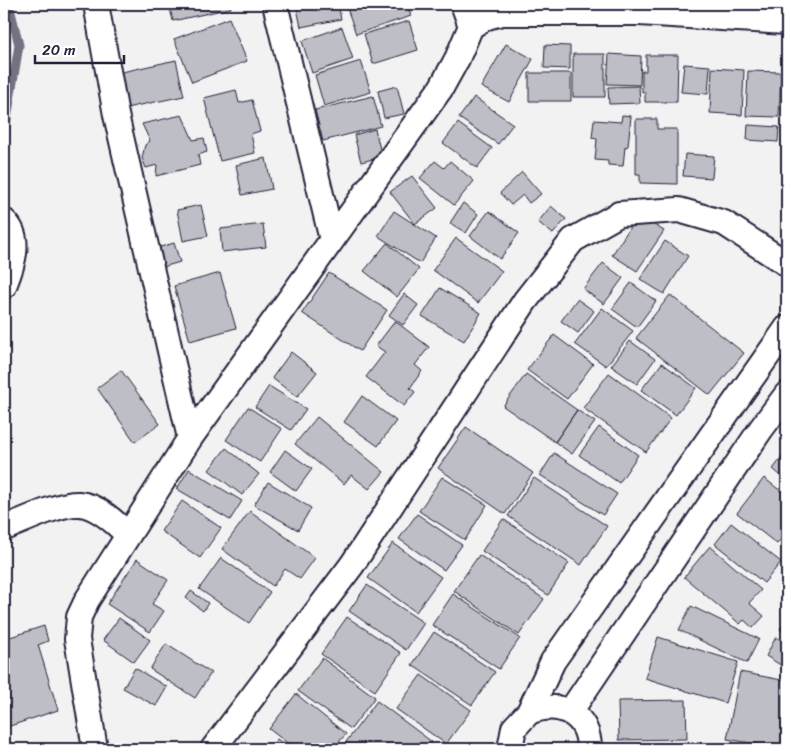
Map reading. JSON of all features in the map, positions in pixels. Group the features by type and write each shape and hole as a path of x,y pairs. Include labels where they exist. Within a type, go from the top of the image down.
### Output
{"street":[{"path":"96,4 116,115 190,438"},
{"path":"275,4 332,240"},
{"path":"95,749 77,639 79,617 128,535 190,438 441,88 457,59 470,26 463,4"},
{"path":"470,26 487,17 502,13 640,13 787,22"},
{"path":"213,749 352,564 524,301 573,240 619,214 679,210 724,222 787,264"},
{"path":"4,221 9,226 14,240 13,261 4,286"},
{"path":"510,749 514,728 529,712 552,661 787,328"},
{"path":"570,712 761,429 787,394"},
{"path":"4,528 59,508 80,504 110,517 128,535"},
{"path":"529,712 542,707 556,707 570,712 582,723 589,738 589,749"}],"building":[{"path":"169,4 230,4 231,8 173,21"},
{"path":"296,4 338,4 341,19 301,27"},
{"path":"360,4 407,4 411,16 356,34 347,8"},
{"path":"229,18 247,61 192,82 174,39"},
{"path":"409,21 418,50 373,64 364,34"},
{"path":"342,27 353,59 312,73 302,41"},
{"path":"506,44 533,59 509,102 481,87"},
{"path":"545,45 570,46 570,69 544,68"},
{"path":"573,54 605,54 605,97 573,97"},
{"path":"609,54 641,56 640,85 607,84"},
{"path":"646,55 678,55 677,102 645,102 645,92 642,92 642,71 646,71"},
{"path":"176,60 184,96 121,109 113,74"},
{"path":"361,61 371,92 324,106 315,75"},
{"path":"684,64 710,66 708,94 681,92"},
{"path":"712,68 744,70 742,115 710,113"},
{"path":"748,71 781,72 779,117 746,116"},
{"path":"529,73 571,73 571,101 529,101"},
{"path":"397,86 404,114 384,118 378,91"},
{"path":"639,86 640,103 609,104 608,87"},
{"path":"236,90 239,103 252,100 260,131 251,134 255,153 220,161 204,98"},
{"path":"373,96 381,126 323,141 315,110"},
{"path":"474,97 513,124 498,144 459,118"},
{"path":"182,115 193,140 204,138 207,152 198,155 200,165 156,176 157,165 146,168 142,158 145,145 150,141 142,124"},
{"path":"622,115 631,116 628,146 625,147 623,166 608,165 608,161 595,160 597,139 592,138 594,120 621,122"},
{"path":"636,119 657,119 657,129 677,129 677,184 640,183 640,174 636,174"},
{"path":"458,123 492,148 477,168 443,143"},
{"path":"748,125 779,127 778,142 747,140"},
{"path":"375,129 382,157 361,162 354,135"},
{"path":"685,154 714,156 712,178 683,176"},
{"path":"266,158 272,189 242,195 236,165"},
{"path":"435,161 444,168 450,161 474,181 454,205 420,178"},
{"path":"522,172 541,194 529,203 523,195 511,205 500,193"},
{"path":"412,176 437,208 415,224 390,192"},
{"path":"463,203 478,214 466,233 450,223"},
{"path":"201,205 208,236 183,241 177,210"},
{"path":"551,206 566,219 553,234 538,222"},
{"path":"394,211 436,238 420,263 378,236"},
{"path":"489,211 519,233 500,259 470,236"},
{"path":"638,215 664,231 637,271 612,255"},
{"path":"263,224 266,247 222,252 220,229"},
{"path":"456,238 502,271 478,303 433,270"},
{"path":"665,241 688,256 664,294 640,279"},
{"path":"174,243 180,262 163,267 157,248"},
{"path":"387,243 419,269 397,297 364,271"},
{"path":"603,263 623,278 604,304 583,289"},
{"path":"220,273 236,328 190,341 174,286"},
{"path":"329,273 387,310 360,351 302,313"},
{"path":"631,283 656,301 637,327 612,309"},
{"path":"440,288 481,313 464,341 422,316"},
{"path":"404,294 418,305 403,325 389,315"},
{"path":"670,295 744,353 710,395 636,338"},
{"path":"577,299 594,311 578,333 561,321"},
{"path":"602,308 633,331 606,366 575,344"},
{"path":"395,321 429,347 415,365 422,371 410,388 415,392 404,406 366,377 385,352 376,346"},
{"path":"554,335 593,364 567,399 527,370"},
{"path":"630,341 655,359 637,384 611,366"},
{"path":"291,352 317,372 297,397 272,378"},
{"path":"662,363 696,388 676,415 641,390"},
{"path":"121,370 160,424 135,442 97,388"},
{"path":"609,373 671,418 646,452 583,408"},
{"path":"526,374 577,410 555,442 503,406"},
{"path":"269,386 306,409 291,430 255,407"},
{"path":"362,396 396,421 378,446 344,422"},
{"path":"248,407 282,429 260,462 226,440"},
{"path":"577,410 595,422 572,454 555,442"},
{"path":"317,417 384,472 369,489 351,475 344,484 295,444"},
{"path":"466,427 533,473 505,514 438,468"},
{"path":"599,427 638,455 619,483 579,455"},
{"path":"226,448 259,474 242,495 209,470"},
{"path":"285,450 312,469 296,491 270,472"},
{"path":"787,451 787,481 773,469"},
{"path":"554,453 617,494 603,515 540,475"},
{"path":"189,469 242,501 230,520 177,489"},
{"path":"442,477 487,505 465,540 419,511"},
{"path":"534,478 607,526 581,565 508,516"},
{"path":"764,478 787,496 787,531 777,544 737,513"},
{"path":"268,482 311,508 298,530 254,505"},
{"path":"182,501 221,528 200,558 161,531"},
{"path":"250,511 315,558 300,579 285,569 273,586 222,549"},
{"path":"417,514 462,545 444,570 399,539"},
{"path":"503,519 569,563 548,595 482,551"},
{"path":"731,523 781,562 764,583 715,544"},
{"path":"393,543 441,577 416,612 368,578"},
{"path":"710,546 761,590 749,603 764,616 753,628 744,620 740,624 684,577"},
{"path":"479,555 544,599 519,635 454,591"},
{"path":"221,558 270,592 249,623 199,589"},
{"path":"137,559 168,580 152,604 164,611 150,632 107,604"},
{"path":"367,585 424,623 406,650 349,611"},
{"path":"191,591 208,603 203,611 186,598"},
{"path":"453,594 520,638 499,669 432,625"},
{"path":"691,606 759,639 747,663 679,630"},
{"path":"347,617 401,653 375,691 321,654"},
{"path":"119,618 150,640 134,662 103,640"},
{"path":"787,620 787,634 780,629"},
{"path":"44,626 48,641 38,645 58,710 4,728 4,639"},
{"path":"434,632 495,672 472,705 412,665"},
{"path":"658,637 738,662 725,703 645,678"},
{"path":"776,637 787,644 787,669 766,656"},
{"path":"166,644 211,673 195,698 150,669"},
{"path":"322,658 375,697 351,729 298,691"},
{"path":"135,668 167,687 156,706 123,688"},
{"path":"740,672 787,681 787,749 727,739"},
{"path":"421,675 471,710 446,744 396,709"},
{"path":"296,694 346,734 333,749 295,749 269,729"},
{"path":"686,700 687,739 619,740 618,701"},
{"path":"377,701 432,742 427,749 355,749 346,742"},
{"path":"277,739 290,749 269,749"},
{"path":"689,742 690,749 650,749"}],"waterway":[{"path":"4,137 19,45 9,4"}]}
